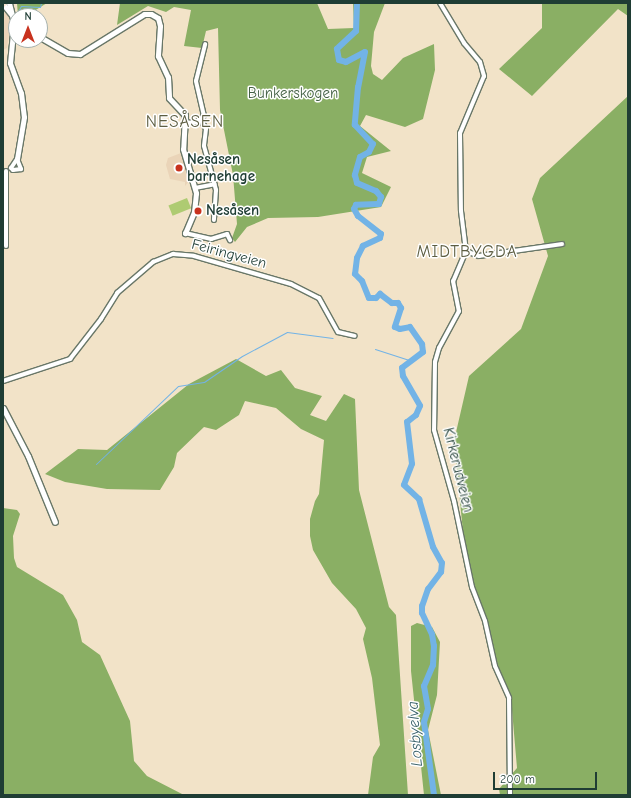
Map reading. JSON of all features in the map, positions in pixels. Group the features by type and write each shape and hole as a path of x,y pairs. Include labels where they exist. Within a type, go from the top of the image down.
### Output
{"street":[{"path":"440,3 483,70 482,86 460,132 461,211 466,251 479,256 562,244"},
{"path":"48,42 68,53 80,54 142,15 153,15 160,24 158,56 168,77 168,96 183,112 185,123 183,149 195,188 194,212 185,232 211,239 227,234 230,240"},
{"path":"205,44 196,78 204,115 202,120 206,129 204,146 215,184 217,202 214,220"},
{"path":"6,246 4,224 4,172 11,168 17,159 24,117 21,93 10,63 12,48"},
{"path":"185,123 202,120"},
{"path":"11,168 21,169 17,159"},
{"path":"195,188 215,184"},
{"name":"Kirkerudveien","path":"466,251 453,281 459,311 439,348 435,362 434,430 454,501 472,587 484,621 495,666 509,698 510,795"},
{"name":"Feiringveien","path":"3,381 70,359 101,319 117,294 152,262 173,254 194,256 291,284 319,298 338,332 355,336"},
{"path":"3,408 28,456 55,522"}],"shaded area":[{"path":"3,12 8,15 8,41 7,48 3,50"},
{"path":"181,153 190,180 185,186 185,182 170,179 166,165 168,158"}],"green space":[{"path":"17,3 47,3 39,8 17,8"},
{"name":"Bunkerskogen","path":"120,3 317,3 328,29 354,28 353,3 385,3 374,32 371,66 373,74 382,80 403,58 434,44 435,70 423,119 405,127 366,115 360,126 391,151 367,157 362,173 391,187 381,207 318,217 268,218 247,227 235,242 232,238 237,224 233,175 220,110 218,28 206,31 202,48 184,46 191,10 174,7 166,12 148,6 117,25"},
{"path":"542,3 628,3 628,16 618,9 532,96 499,69 542,28"},
{"path":"628,96 628,795 500,795 499,789 517,768 512,710 466,562 454,441 469,376 521,329 548,256 532,199 540,178"},
{"path":"187,198 191,208 173,216 168,205"},
{"path":"236,359 266,376 281,370 295,388 322,396 310,415 326,421 344,394 355,399 359,490 389,607 396,615 408,795 368,795 373,757 380,745 372,678 363,639 366,628 356,609 332,583 313,550 310,536 310,519 315,501 319,494 324,440 301,429 276,408 245,401 239,415 216,430 204,427 177,453 174,467 160,490 107,489 65,482 45,474 78,449 107,450 189,384"},
{"path":"3,508 17,510 20,514 13,536 14,558 17,567 63,595 77,620 82,642 100,655 130,721 134,761 147,776 184,795 3,795"},
{"path":"417,623 432,627 440,642 437,695 428,730 441,795 424,795 411,671 411,626"}],"waterway":[{"path":"20,8 21,6 40,7 41,3"},
{"name":"Losbyelva","path":"357,3 356,31 337,49 339,60 346,62 365,52 358,87 355,125 373,144 369,152 360,157 355,175 357,183 376,191 381,197 379,204 356,205 354,209 358,216 381,234 380,238 363,246 357,258 355,274 362,281 369,298 376,298 380,294 392,303 398,303 401,308 395,327 400,329 410,327 422,344 423,352 402,368 403,376 420,406 416,415 407,422 412,464 404,485 419,499 433,547 442,563 441,572 428,589 422,606 422,613 432,634 434,646 433,665 424,686 428,709 424,722 434,795"},
{"path":"96,464 178,386 204,382 242,356 287,332 333,338"},
{"path":"375,349 412,361"}],"place":[{"name":"Nesåsen barnehage","path":"179,168"},
{"name":"Nesåsen","path":"198,211"}],"district":[{"name":"NESÅSEN","path":"185,122"},
{"name":"MIDTBYGDA","path":"467,252"}]}
